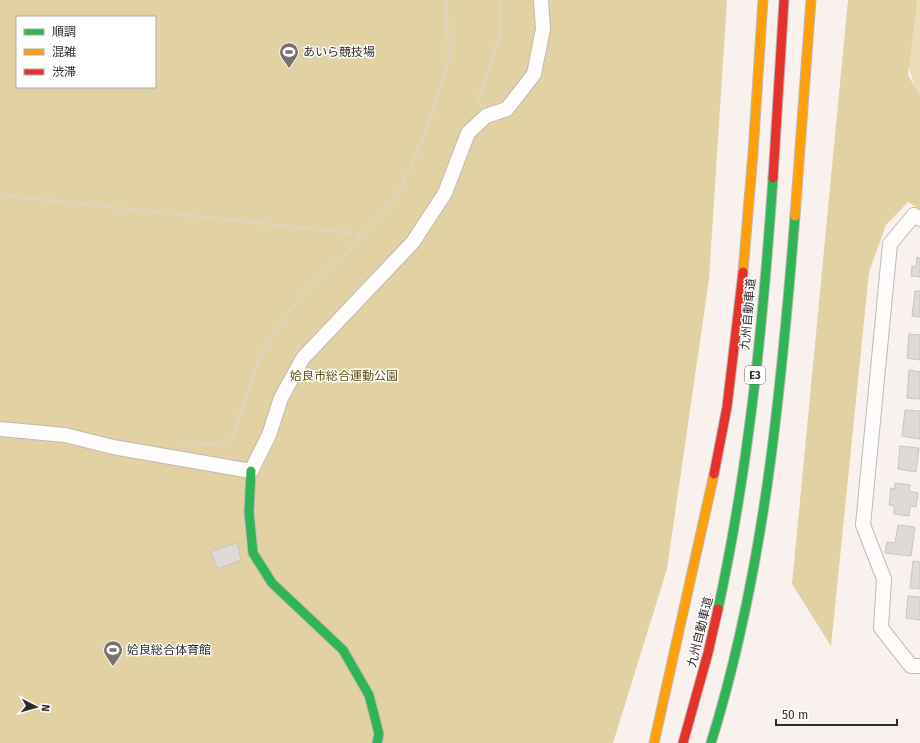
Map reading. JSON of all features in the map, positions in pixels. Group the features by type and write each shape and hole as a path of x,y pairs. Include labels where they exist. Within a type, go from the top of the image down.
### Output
{"main road":[{"path":"654,743 674,662 689,582 726,409 740,304 757,91 762,0"},
{"name":"九州自動車道","path":"683,743 717,619 736,522 749,428 769,214 784,0"},
{"name":"E3","path":"711,743 743,624 761,528 785,331 795,222 811,0"},
{"path":"252,471 248,512 253,553 272,583 343,650 369,695 379,734 377,743"}],"street":[{"path":"0,429 65,435 113,447 252,471 269,435 281,398 303,358 413,242 445,193 468,133 486,116 507,110 534,74 543,29 541,0"},
{"path":"920,219 914,216 890,244 863,525 884,579 881,628 911,666 920,666"}],"path":[{"path":"176,442 223,445 232,439 258,362 283,318 313,282 345,254 397,195 424,136 448,65 447,0"},
{"path":"468,133 501,32 500,0"},
{"path":"0,195 362,234"}],"shaded area":[{"path":"903,0 920,0 920,106 907,61"}],"green space":[{"name":"姶良市総合運動公園","path":"0,0 727,0 709,279 667,569 613,743 0,743"},
{"path":"848,0 917,0 908,75 920,96 920,209 908,202 886,225 869,272 831,646 792,584"}],"building":[{"path":"917,257 920,258 920,277 911,276 912,266 916,267"},
{"path":"915,291 920,291 920,317 912,316"},
{"path":"909,334 920,335 920,360 907,358"},
{"path":"909,370 920,372 920,399 907,398"},
{"path":"905,410 920,411 920,439 902,436"},
{"path":"900,446 919,448 916,472 898,469"},
{"path":"895,483 910,485 909,491 918,493 916,507 910,506 909,516 894,514 894,506 889,505 891,488 895,489"},
{"path":"898,525 915,527 911,556 885,553 887,542 895,543"},
{"path":"237,543 241,560 217,569 211,551"},
{"path":"913,561 920,562 920,589 910,588"},
{"path":"908,596 920,597 920,620 906,618"}],"traffic: fast":[{"path":"718,609 738,502 753,395 765,287 773,178"},
{"path":"711,743 729,679 745,613 768,482 790,282 795,216"},
{"path":"251,471 249,512 253,553 272,583 343,650 369,695 379,734 377,743"}],"traffic: slow":[{"path":"743,272 753,153 763,0"},
{"path":"795,216 811,0"},
{"path":"654,743 714,474"}],"traffic: jam":[{"path":"773,178 784,0"},
{"path":"714,474 727,407 743,272"},
{"path":"683,743 708,653 718,609"}],"place":[{"name":"あいら競技場","path":"289,69"},
{"name":"姶良総合体育館","path":"113,667"}]}
